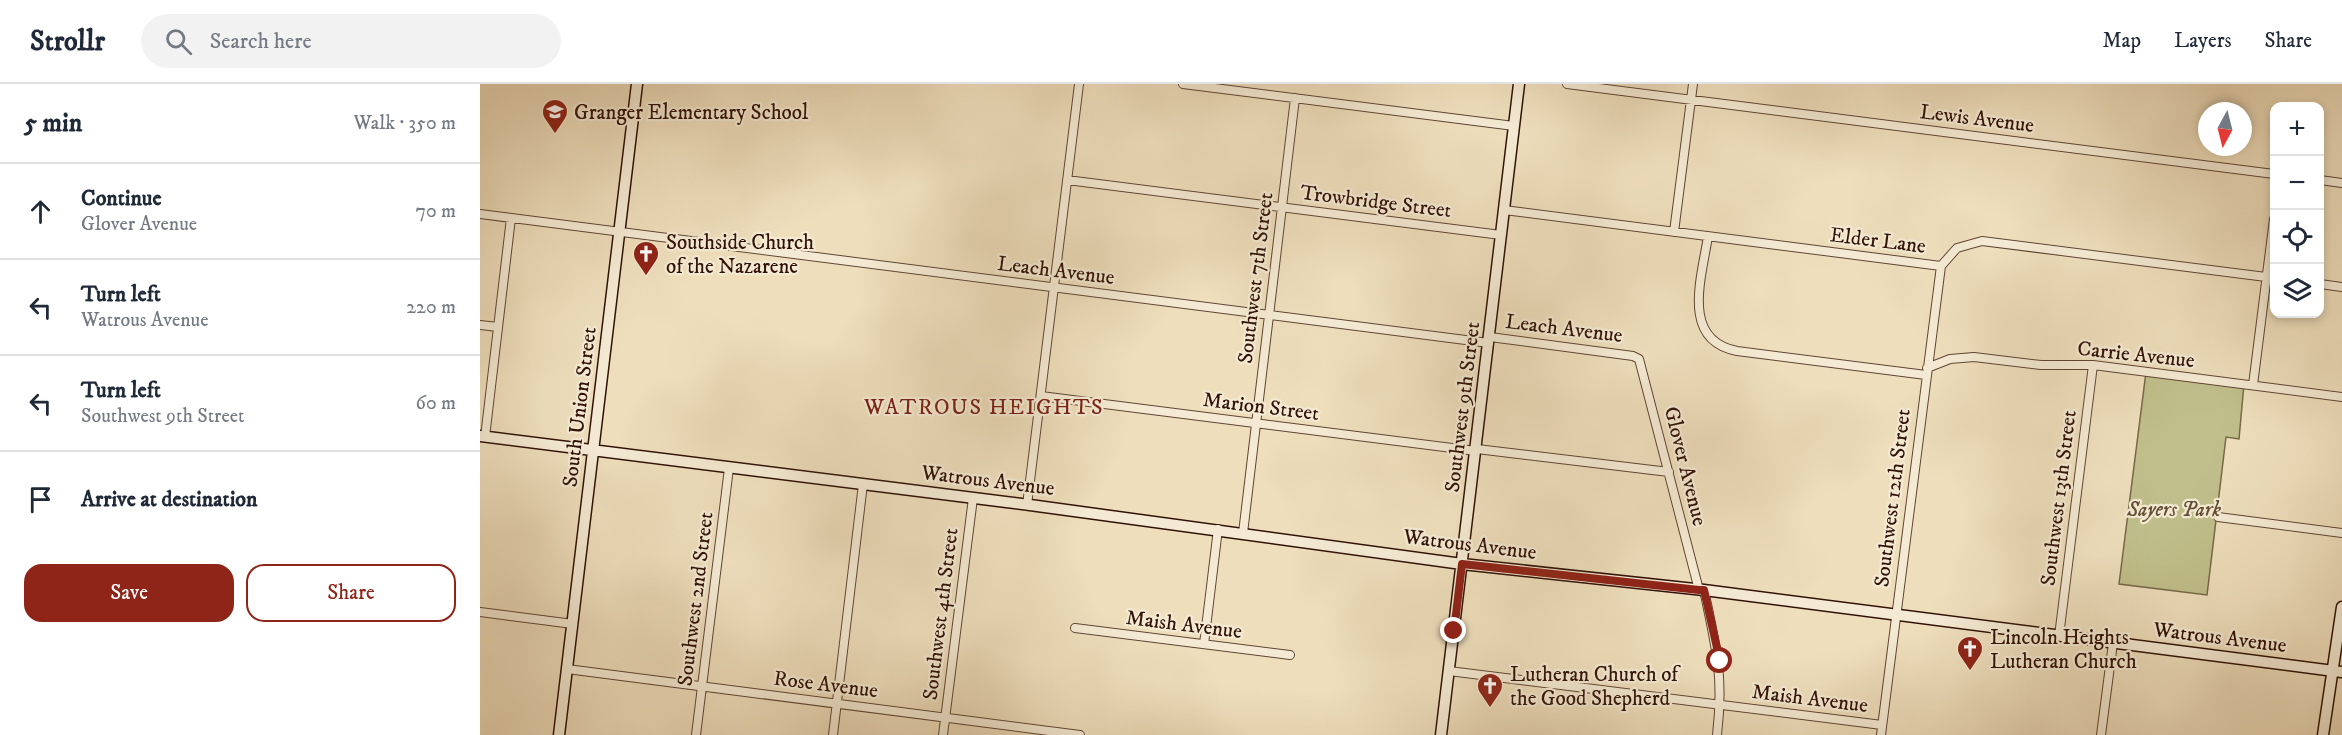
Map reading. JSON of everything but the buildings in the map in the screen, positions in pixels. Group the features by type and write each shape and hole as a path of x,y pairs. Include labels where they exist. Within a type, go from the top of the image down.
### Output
{"street":[{"name":"South Union Street","path":"559,735 637,84"},
{"path":"1027,505 1079,84"},
{"path":"1183,84 1514,126"},
{"name":"Southwest 9th Street","path":"1441,735 1519,84"},
{"name":"Lewis Avenue","path":"1568,84 2270,173"},
{"path":"1674,232 1693,84"},
{"name":"Southwest 7th Street","path":"1243,533 1295,98"},
{"name":"Trowbridge Street","path":"1067,180 1501,235"},
{"path":"2324,181 2342,183"},
{"name":"Elder Lane","path":"1504,210 1941,266 1957,248 1982,241 2270,278"},
{"name":"Leach Avenue","path":"480,214 1269,315 1633,356"},
{"path":"482,437 511,218"},
{"name":"Carrie Avenue","path":"1708,236 1699,294 1701,324 1714,343 1737,351 1926,371 1966,357 2041,365 2093,365 2342,397"},
{"name":"Southwest 12th Street","path":"1881,735 1941,266"},
{"path":"2253,386 2270,284"},
{"path":"2324,285 2342,287"},
{"path":"480,325 498,327"},
{"name":"Glover Avenue","path":"1633,356 1642,364 1720,661 1721,705 1717,735"},
{"name":"Southwest 13th Street","path":"2059,636 2093,365"},
{"name":"Marion Street","path":"1041,396 1669,472"},
{"name":"Watrous Avenue","path":"482,437 973,498 1462,564 1701,590 2338,672"},
{"name":"Southwest 2nd Street","path":"696,735 729,468"},
{"path":"833,735 863,484"},
{"name":"Southwest 4th Street","path":"943,735 973,498"},
{"path":"2218,517 2342,533"},
{"path":"1204,644 1218,530"},
{"path":"2323,735 2338,672 2342,607"},
{"path":"480,612 573,624"},
{"name":"Maish Avenue","path":"1075,628 1290,655"},
{"path":"2102,735 2113,643"},
{"name":"Rose Avenue","path":"567,669 1080,735"},
{"name":"Maish Avenue","path":"1449,671 1882,725"}],"green space":[{"name":"Sayers Park","path":"2146,372 2244,384 2239,439 2226,437 2207,595 2119,584"}],"place":[{"name":"Granger Elementary School","path":"555,135"},
{"name":"Southside Church of the Nazarene","path":"646,277"},
{"name":"Lincoln Heights Lutheran Church","path":"1970,672"},
{"name":"Lutheran Church of the Good Shepherd","path":"1490,709"}],"district":[{"name":"WATROUS HEIGHTS","path":"984,406"}],"route":[{"path":"1454,631 1462,564 1704,590 1720,661"}]}
